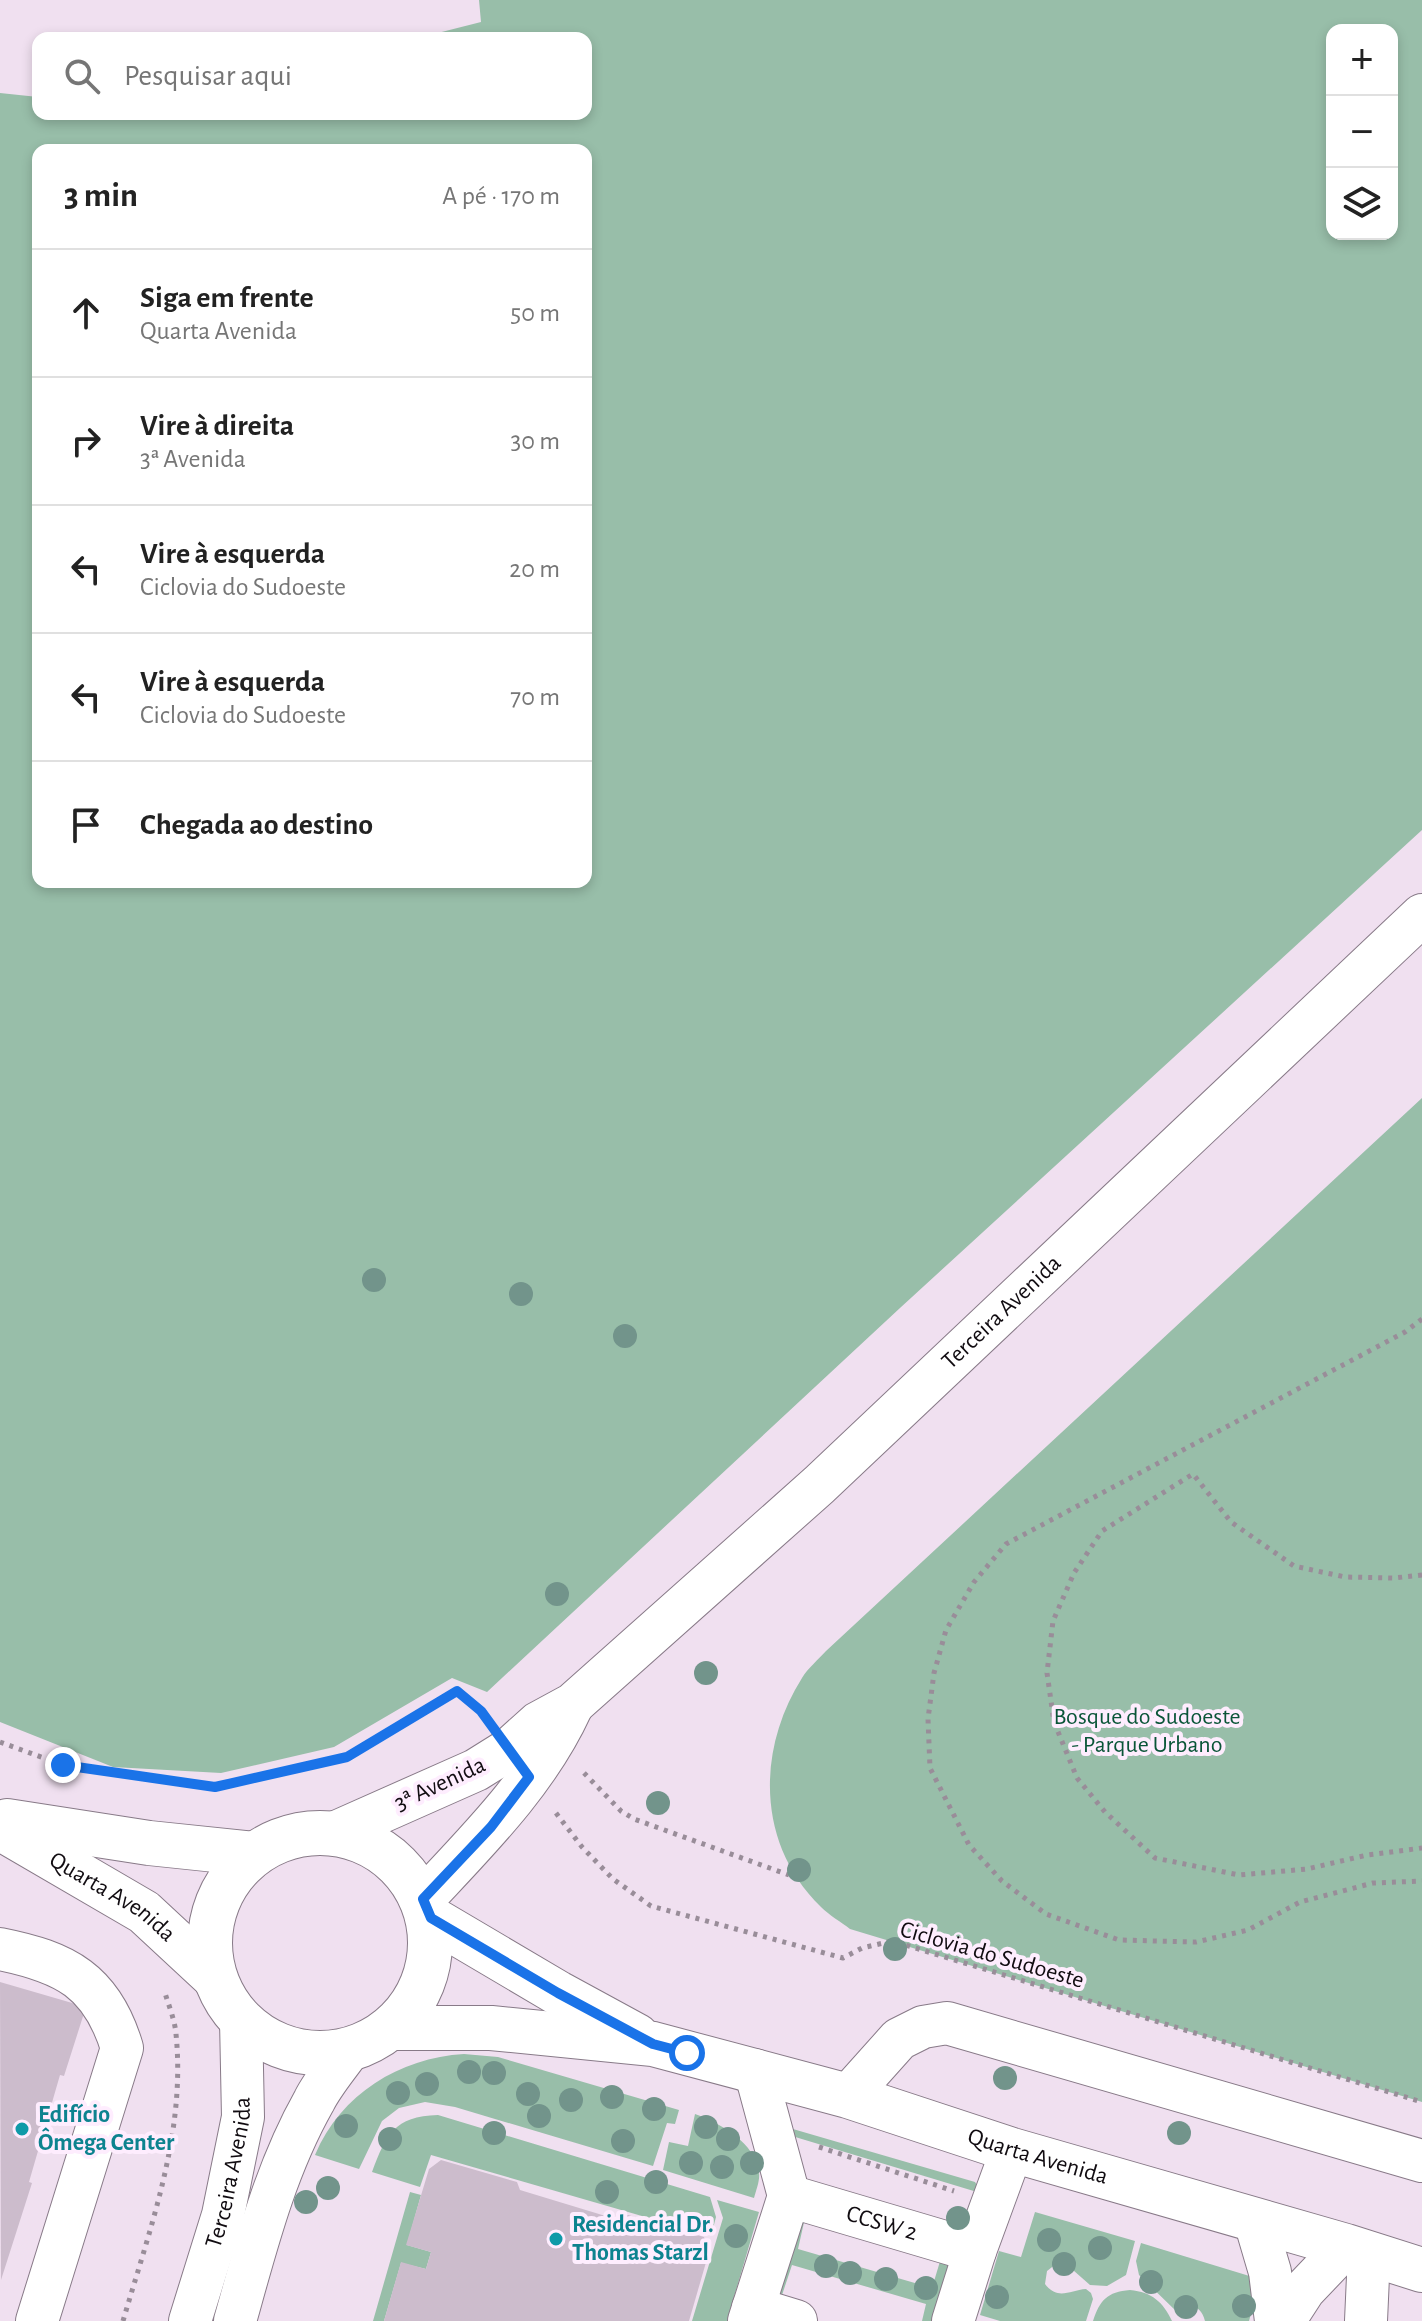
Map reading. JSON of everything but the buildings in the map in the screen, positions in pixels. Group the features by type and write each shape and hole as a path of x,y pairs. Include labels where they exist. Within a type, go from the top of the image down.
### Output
{"main road":[{"name":"Quarta Avenida","path":"0,1820 149,1843 254,1854"},
{"name":"Quarta Avenida","path":"0,1828 144,1912 214,1977"},
{"path":"306,1833 334,1833 370,1844 401,1866 427,1908 427,1970 414,2001 391,2028 349,2050 298,2052 267,2041 241,2020 225,2001 214,1977 209,1943 215,1909 230,1879 254,1854 279,1840 306,1833"},
{"name":"Quarta Avenida","path":"427,1908 558,1993 653,2044"},
{"name":"Quarta Avenida","path":"391,2028 491,2028 653,2044 848,2096 1012,2150 1422,2270"}],"street":[{"name":"Terceira Avenida","path":"573,1704 819,1485 1422,915"},
{"name":"3ª Avenida","path":"334,1833 476,1770 519,1764 555,1743 573,1704"},
{"name":"3ª Avenida","path":"427,1908 491,1827 538,1723 573,1704"},
{"path":"0,1949 41,1957 80,1978 97,1995 115,2024 122,2048 37,2321"},
{"name":"Terceira Avenida","path":"190,2321 223,2215 243,2117 241,2020"},
{"path":"848,2096 899,2039 923,2027 947,2023 1422,2161"},
{"name":"Terceira Avenida","path":"235,2321 265,2215 288,2153 315,2099 349,2050"},
{"path":"755,2070 789,2196 751,2314 796,2321"},
{"path":"953,2321 1012,2150"},
{"name":"CCSW 2","path":"789,2196 975,2251"},
{"path":"1255,2221 1270,2272 1276,2321"},
{"path":"1284,2321 1307,2286 1358,2250 1366,2321"}],"path":[{"path":"1422,1319 1405,1332 1006,1544 974,1582 946,1630 934,1673 928,1719 930,1768 969,1845 1002,1881 1046,1914 1119,1940 1196,1942 1248,1930 1300,1902 1373,1883 1422,1881"},
{"path":"1422,1575 1345,1577 1294,1566 1231,1522 1193,1474 1102,1531 1074,1573 1053,1621 1047,1673 1054,1722 1077,1778 1105,1812 1155,1858 1239,1875 1307,1869 1367,1855 1422,1848"},
{"name":"Ciclovia do Sudoeste","path":"0,1742 63,1765 215,1787 347,1757 457,1691 481,1711 582,1847 613,1879 651,1906 843,1958 862,1948 892,1941 1422,2102"},
{"path":"555,1743 621,1811 634,1819 789,1875"},
{"path":"772,2133 992,2203"}],"green space":[{"path":"479,0 1422,0 1422,830 487,1692 452,1678 334,1747 221,1773 113,1767 0,1722 0,93 32,96 32,120 592,120 592,32 442,32 481,22"},
{"name":"Bosque do Sudoeste - Parque Urbano","path":"1422,1098 1422,2102 850,1929 831,1916 800,1882 785,1855 775,1827 770,1797 771,1766 777,1736 787,1706 804,1674"},
{"path":"464,2054 498,2057 679,2110 675,2124 667,2123 653,2166 455,2107 425,2102 399,2108 382,2121 359,2169 315,2155 340,2114 375,2083 417,2063"},
{"path":"695,2114 725,2129 751,2152 759,2173 754,2198 663,2170 669,2142 688,2146"},
{"path":"438,2115 710,2197 716,2217 711,2236 431,2155 420,2187 372,2172 387,2138 394,2130 411,2119"},
{"path":"786,2127 975,2182 977,2192 782,2133"},
{"path":"410,2192 421,2195 407,2245 431,2252 426,2269 401,2263 384,2321 373,2321"},
{"path":"717,2200 759,2212 727,2321 692,2321 723,2218"},
{"path":"1035,2212 1135,2241 1126,2275 1107,2286 1090,2285 1065,2263 1056,2264 1047,2271 1045,2284 1055,2292 1086,2289 1091,2293 1093,2299 1086,2321 1000,2321 980,2315 999,2251 1021,2257"},
{"path":"805,2218 798,2249 932,2288 941,2258 949,2265 937,2321 922,2321 926,2304 792,2265 782,2295 778,2293 787,2226"},
{"path":"1141,2243 1256,2278 1257,2292 1249,2321 1205,2321 1198,2309 1191,2306 1177,2312 1139,2275 1136,2261"},
{"path":"1130,2290 1156,2299 1172,2321 1093,2321 1106,2298"}],"place":[{"name":"Edifício Ômega Center","path":"22,2129"},
{"name":"Residencial Dr. Thomas Starzl","path":"556,2239"}],"route":[{"path":"63,1765 215,1787 347,1757 457,1691 481,1711 529,1777 491,1827 423,1899 431,1918 558,1993 653,2044 687,2053"}]}
